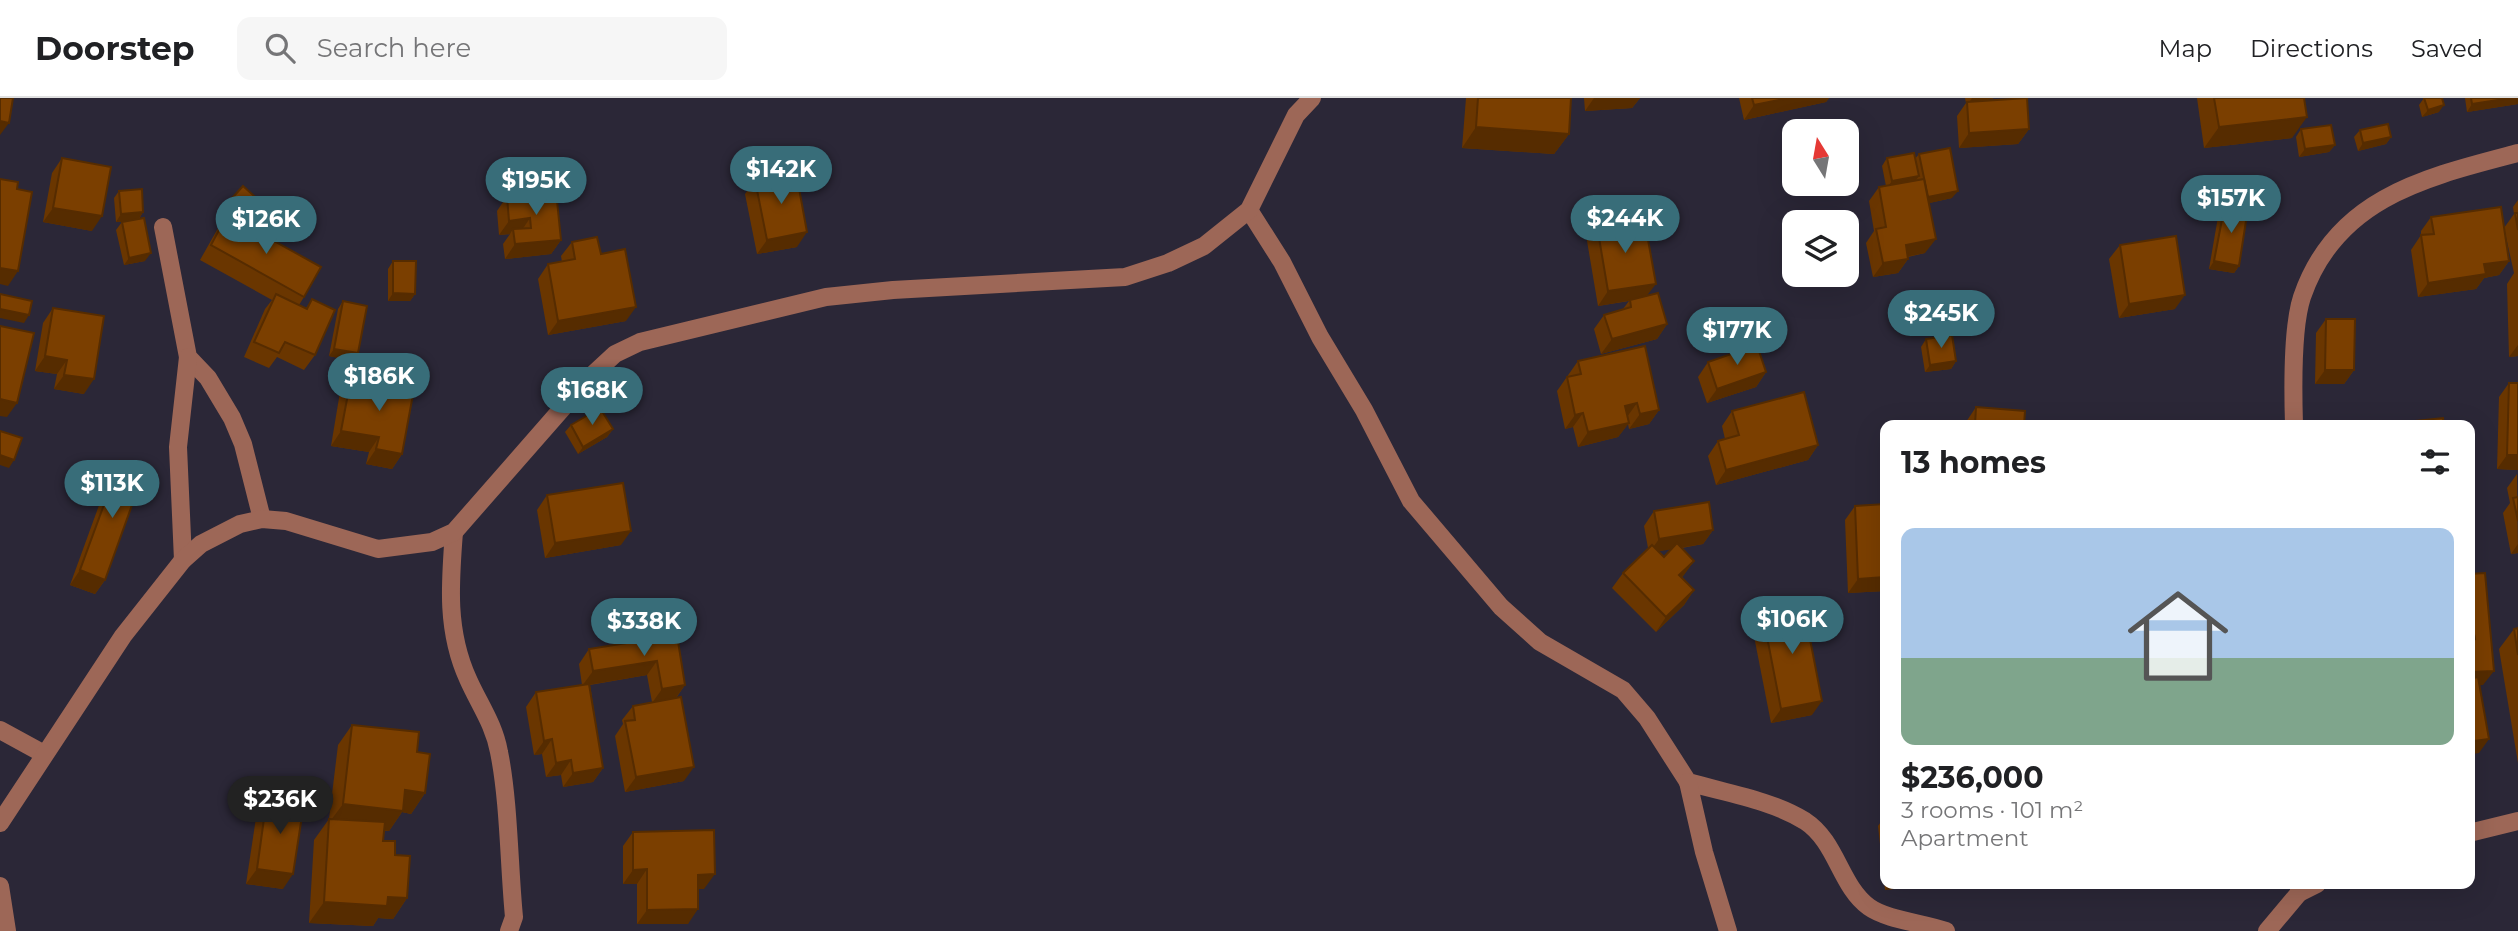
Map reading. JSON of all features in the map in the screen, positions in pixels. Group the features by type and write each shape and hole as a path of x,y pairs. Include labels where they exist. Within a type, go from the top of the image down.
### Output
{"street":[{"path":"0,823 123,636 183,560 201,544 240,524 262,519 286,521 378,549 432,542 454,532 588,379 615,355 640,342 826,297 906,289 1125,277 1168,263 1204,246 1249,209 1291,125 1312,98"},
{"path":"2294,420 2293,379 2302,298 2328,246 2353,217 2406,186 2518,153"},
{"path":"1249,209 1282,262 1320,337 1364,410 1411,501 1501,607 1540,642 1623,690 1647,718 1688,782 1704,852 1728,931"},
{"path":"163,227 188,357 178,447 183,560"},
{"path":"188,357 208,377 232,418 243,444 262,519"},
{"path":"454,532 450,611 458,654 468,680 487,713 499,752 514,917 509,931"},
{"path":"0,730 44,754"},
{"path":"1688,782 1774,807 1805,822 1826,839 1866,905 1878,913 1946,931"},
{"path":"2475,832 2518,821"},
{"path":"0,886 7,931"},
{"path":"2266,931 2298,889"}],"building":[{"path":"0,98 13,98 9,123 0,121"},
{"path":"1478,98 1571,98 1569,134 1476,127"},
{"path":"1752,98 1789,98 1754,105"},
{"path":"2027,98 2029,129 1969,133 1967,102"},
{"path":"2214,98 2304,98 2307,117 2219,127"},
{"path":"2424,98 2442,98 2444,105 2428,110"},
{"path":"2471,98 2511,98 2472,104"},
{"path":"2388,124 2391,137 2363,143 2360,130"},
{"path":"2331,125 2335,145 2305,149 2301,129"},
{"path":"1950,148 1958,191 1928,197 1919,154"},
{"path":"1914,153 1919,176 1892,181 1887,158"},
{"path":"62,158 111,167 102,216 53,208"},
{"path":"796,172 807,232 767,240 755,180"},
{"path":"0,179 18,182 17,189 32,192 18,271 0,268"},
{"path":"1924,179 1936,239 1906,245 1908,259 1883,263 1876,229 1886,227 1879,187"},
{"path":"243,186 264,205 245,225 225,206"},
{"path":"142,189 143,212 121,214 119,191"},
{"path":"556,191 561,240 515,244 513,229 531,228 530,218 509,221 507,196"},
{"path":"2225,204 2248,208 2239,266 2214,261"},
{"path":"2501,207 2509,261 2484,264 2486,274 2428,283 2421,235 2434,234 2431,217"},
{"path":"227,215 321,267 304,297 211,245"},
{"path":"1619,216 1621,227 1645,223 1656,284 1608,291 1596,220"},
{"path":"144,218 151,253 129,258 122,222"},
{"path":"2176,236 2185,295 2129,304 2120,245"},
{"path":"597,237 601,254 625,249 636,307 558,321 548,264 575,259 572,242"},
{"path":"393,261 416,261 415,294 393,293"},
{"path":"1658,293 1667,324 1612,339 1604,315 1631,307 1630,300"},
{"path":"0,294 32,301 29,315 0,309"},
{"path":"276,294 307,309 312,299 335,310 315,355 285,342 279,353 254,342"},
{"path":"343,301 367,306 358,353 334,349"},
{"path":"53,308 104,316 94,379 64,375 67,360 45,356"},
{"path":"2326,319 2355,319 2354,370 2325,370"},
{"path":"0,326 34,333 17,403 0,399"},
{"path":"1952,335 1956,361 1930,365 1926,339"},
{"path":"1757,345 1766,372 1717,389 1708,362"},
{"path":"1645,346 1659,410 1640,414 1637,403 1625,406 1629,423 1588,432 1583,413 1575,415 1567,377 1581,374 1578,361"},
{"path":"351,378 414,389 402,454 376,449 379,437 341,431"},
{"path":"2509,383 2518,383 2518,455 2507,455"},
{"path":"1804,392 1818,445 1726,470 1718,441 1739,435 1732,411"},
{"path":"1976,407 2025,411 2024,420 1975,420"},
{"path":"600,408 613,429 583,447 571,425"},
{"path":"0,431 22,438 14,460 0,455"},
{"path":"120,461 145,469 105,580 80,570"},
{"path":"623,483 631,531 555,543 547,495"},
{"path":"2518,497 2518,521 2513,498"},
{"path":"1709,502 1713,530 1659,539 1654,511"},
{"path":"1880,504 1880,577 1858,579 1855,506"},
{"path":"1677,543 1694,561 1679,575 1694,590 1666,617 1623,573 1652,545 1664,557"},
{"path":"2485,573 2494,671 2475,672 2475,574"},
{"path":"1803,603 1822,701 1781,709 1762,611"},
{"path":"2518,628 2518,655 2514,629"},
{"path":"677,635 685,685 662,689 657,661 593,671 589,649"},
{"path":"2478,677 2489,739 2475,741 2475,678"},
{"path":"589,684 603,768 573,773 571,760 556,763 552,739 544,741 536,692"},
{"path":"681,697 694,767 636,777 625,721 635,720 633,706"},
{"path":"352,725 419,732 417,752 430,754 425,793 405,790 403,811 343,804"},
{"path":"267,797 304,803 293,874 257,869"},
{"path":"329,819 385,822 383,841 395,841 395,855 410,856 407,898 388,897 387,906 324,902"},
{"path":"714,830 715,874 698,875 698,909 647,910 647,869 633,870 633,832"}]}
